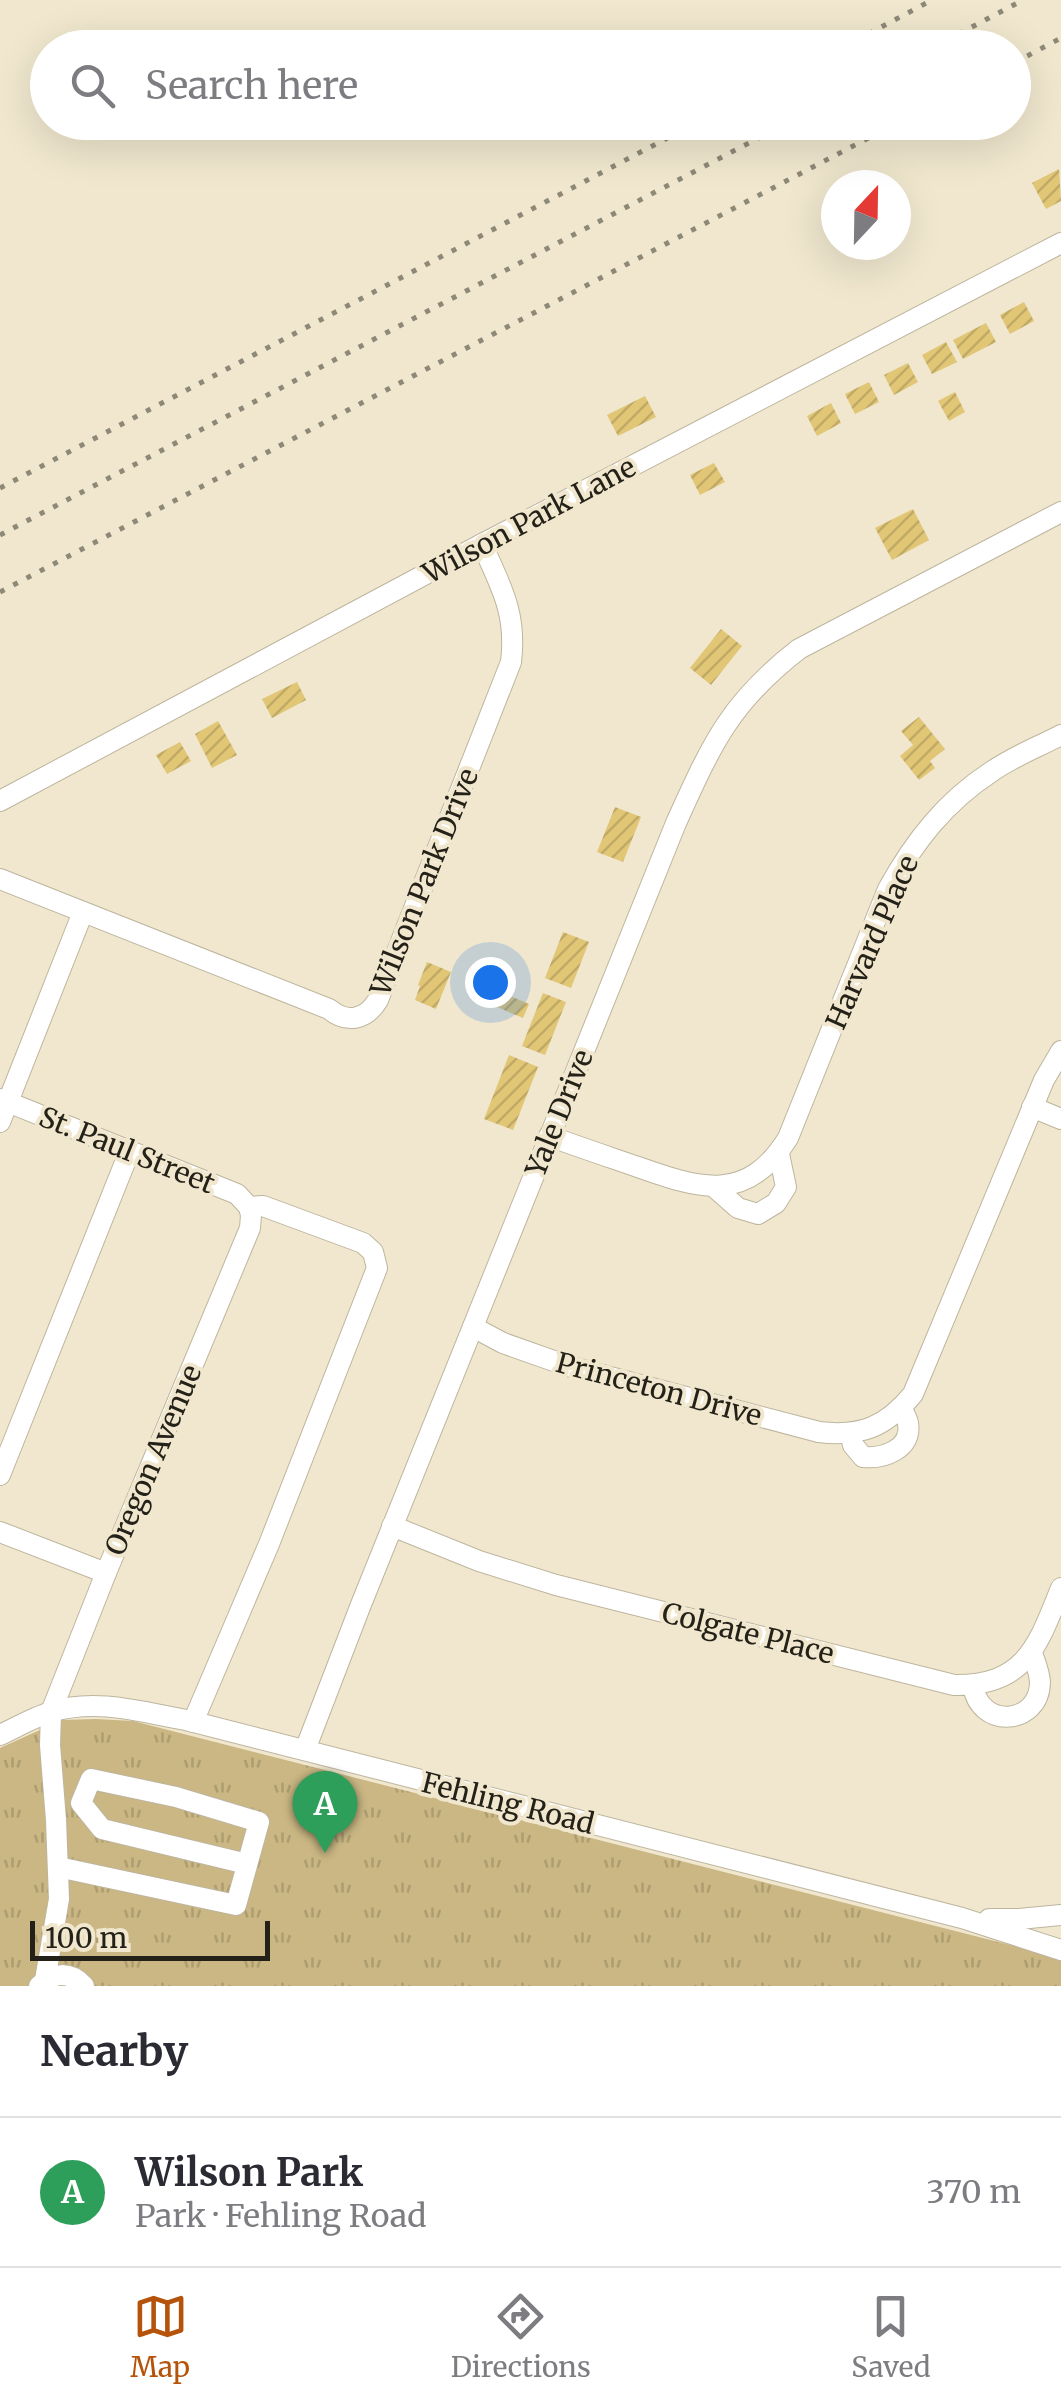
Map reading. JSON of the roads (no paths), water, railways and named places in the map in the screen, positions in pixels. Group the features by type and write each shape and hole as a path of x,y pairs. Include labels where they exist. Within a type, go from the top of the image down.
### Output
{"street":[{"name":"Wilson Park Lane","path":"0,801 482,544 1061,244"},
{"name":"Yale Drive","path":"305,1750 676,822 724,724 769,672 798,649 1061,512"},
{"name":"Wilson Park Drive","path":"0,878 328,1009 336,1016 355,1019 372,1009 511,662 512,622 508,603 482,544"},
{"name":"Harvard Place","path":"550,1136 671,1180 713,1186 751,1177 766,1167 788,1138 888,890 905,859 922,835 966,790 994,769 1061,735"},
{"path":"3,1108 83,912"},
{"name":"Princeton Drive","path":"473,1327 568,1366 818,1432 850,1433 886,1421 902,1408 923,1375 1032,1107 1061,1051"},
{"path":"1032,1107 1061,1119"},
{"name":"St. Paul Street","path":"3,1108 130,1150 237,1194 249,1207 264,1206 363,1244 373,1252 377,1268 269,1544 193,1722"},
{"path":"0,1475 130,1150"},
{"name":"Harvard Place","path":"713,1186 738,1208 758,1214 776,1204 786,1187 778,1154"},
{"name":"Oregon Avenue","path":"51,1712 250,1228 249,1207"},
{"name":"Princeton Drive","path":"850,1433 863,1457 876,1458 900,1448 908,1436 902,1408"},
{"name":"Colgate Place","path":"392,1526 479,1561 556,1585 935,1680 973,1685"},
{"path":"0,1532 106,1573"},
{"path":"1032,1653 1040,1685 1032,1704 1008,1718 991,1714 978,1701 973,1685 1007,1674 1032,1653 1061,1588"},
{"name":"Fehling Road","path":"0,1734 51,1712 96,1705 193,1722 962,1918 1061,1950"},
{"path":"42,1983 59,1899 51,1712"},
{"path":"58,1867 236,1906 259,1822 176,1797 91,1779 81,1804 102,1829 247,1864"},
{"name":"Fehling Road","path":"962,1918 1061,1915"},
{"path":"42,1983 62,1974 84,1986"}],"railway":[{"path":"876,30 932,0"},
{"path":"966,30 1023,0"},
{"path":"1031,54 1061,38"},
{"path":"0,488 664,140"},
{"path":"0,535 755,140"},
{"path":"0,592 865,140"}],"place":[{"name":"Wilson Park","path":"325,1853"}]}
